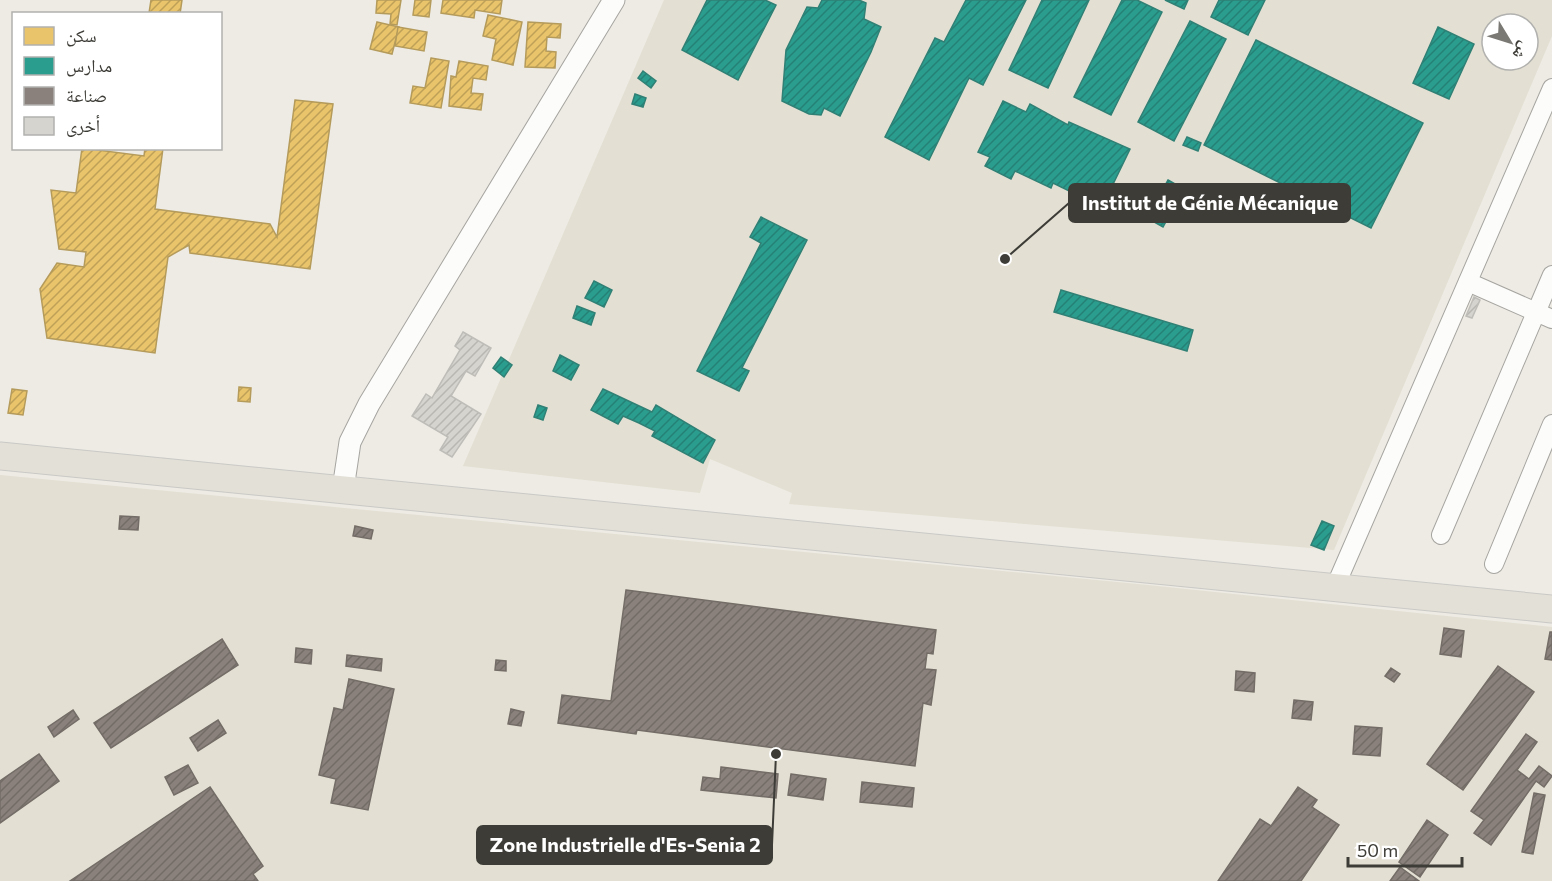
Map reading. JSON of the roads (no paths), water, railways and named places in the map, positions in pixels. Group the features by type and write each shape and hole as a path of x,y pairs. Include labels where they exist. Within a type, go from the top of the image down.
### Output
{"main road":[{"path":"0,456 1552,609"}],"street":[{"path":"343,489 350,442 369,404 614,0"},
{"path":"1335,588 1552,88"},
{"path":"1441,535 1544,316 1552,275"},
{"path":"1468,282 1544,316"},
{"path":"1494,564 1552,424"}],"place":[{"name":"Institut de Génie Mécanique","path":"1005,259"},
{"name":"Zone Industrielle d'Es-Senia 2","path":"776,754"}]}
